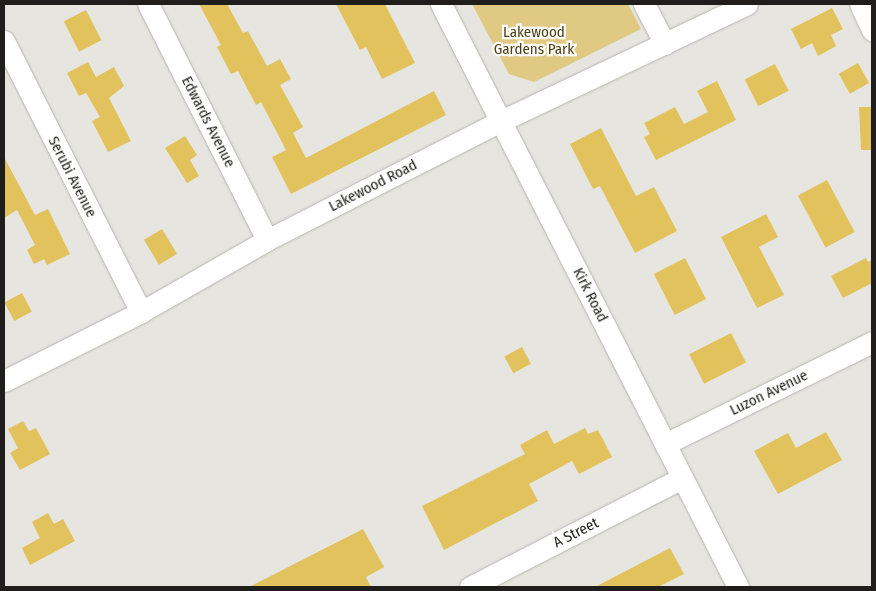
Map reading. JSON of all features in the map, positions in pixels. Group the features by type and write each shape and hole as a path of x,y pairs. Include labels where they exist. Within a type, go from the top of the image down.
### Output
{"street":[{"name":"Edwards Avenue","path":"148,4 267,240"},
{"name":"Kirk Road","path":"442,4 738,587"},
{"path":"644,4 665,44"},
{"name":"Lakewood Road","path":"4,380 140,312 267,240 501,121 747,4"},
{"path":"860,4 872,30"},
{"name":"Serubi Avenue","path":"4,41 140,312"},
{"name":"Luzon Avenue","path":"665,444 872,342"},
{"name":"A Street","path":"470,587 682,478"}],"green space":[{"name":"Lakewood Gardens Park","path":"472,4 628,4 641,29 534,82 509,74"}],"building":[{"path":"199,4 227,4 243,33 248,31 267,66 280,59 291,79 280,85 303,127 293,133 306,158 434,91 446,115 291,194 272,157 286,150 261,102 256,105 238,71 231,74 217,47 221,45"},
{"path":"336,4 385,4 415,63 382,79 366,47 360,50"},
{"path":"832,8 843,29 831,35 836,46 818,56 812,43 801,49 791,29"},
{"path":"86,10 101,40 79,52 64,21"},
{"path":"88,62 96,77 114,67 124,86 109,98 131,141 108,152 92,121 100,117 86,93 79,96 67,73"},
{"path":"858,63 869,83 850,94 839,74"},
{"path":"775,64 789,91 758,106 745,79"},
{"path":"717,81 736,120 656,160 644,137 650,134 644,123 675,107 684,124 708,112 697,91"},
{"path":"859,107 872,107 872,150 861,150"},
{"path":"601,128 636,196 654,187 677,231 635,253 600,186 593,189 570,144"},
{"path":"185,136 197,155 190,160 199,176 187,183 165,148"},
{"path":"4,157 35,215 48,209 70,254 47,265 44,259 34,264 27,250 35,245 17,210 4,218"},
{"path":"827,180 855,232 826,248 798,195"},
{"path":"766,214 778,237 759,247 784,295 757,308 721,237"},
{"path":"162,229 177,254 159,265 144,240"},
{"path":"685,258 706,299 675,315 654,274"},
{"path":"866,258 868,262 872,260 872,283 843,298 831,276"},
{"path":"22,293 32,312 14,321 4,302"},
{"path":"731,333 746,362 704,384 689,354"},
{"path":"522,347 531,364 513,373 504,356"},
{"path":"23,421 29,431 36,428 50,454 20,470 10,453 18,448 8,429"},
{"path":"585,428 588,434 598,430 612,457 579,474 572,461 529,484 538,501 444,550 422,506 525,454 520,445 547,430 554,444"},
{"path":"826,432 842,460 778,494 754,451 788,433 796,448"},
{"path":"48,513 54,524 63,519 75,541 30,565 22,548 40,538 32,522"},
{"path":"363,529 384,567 366,577 371,587 249,587"},
{"path":"670,548 684,574 658,587 595,587"}]}
